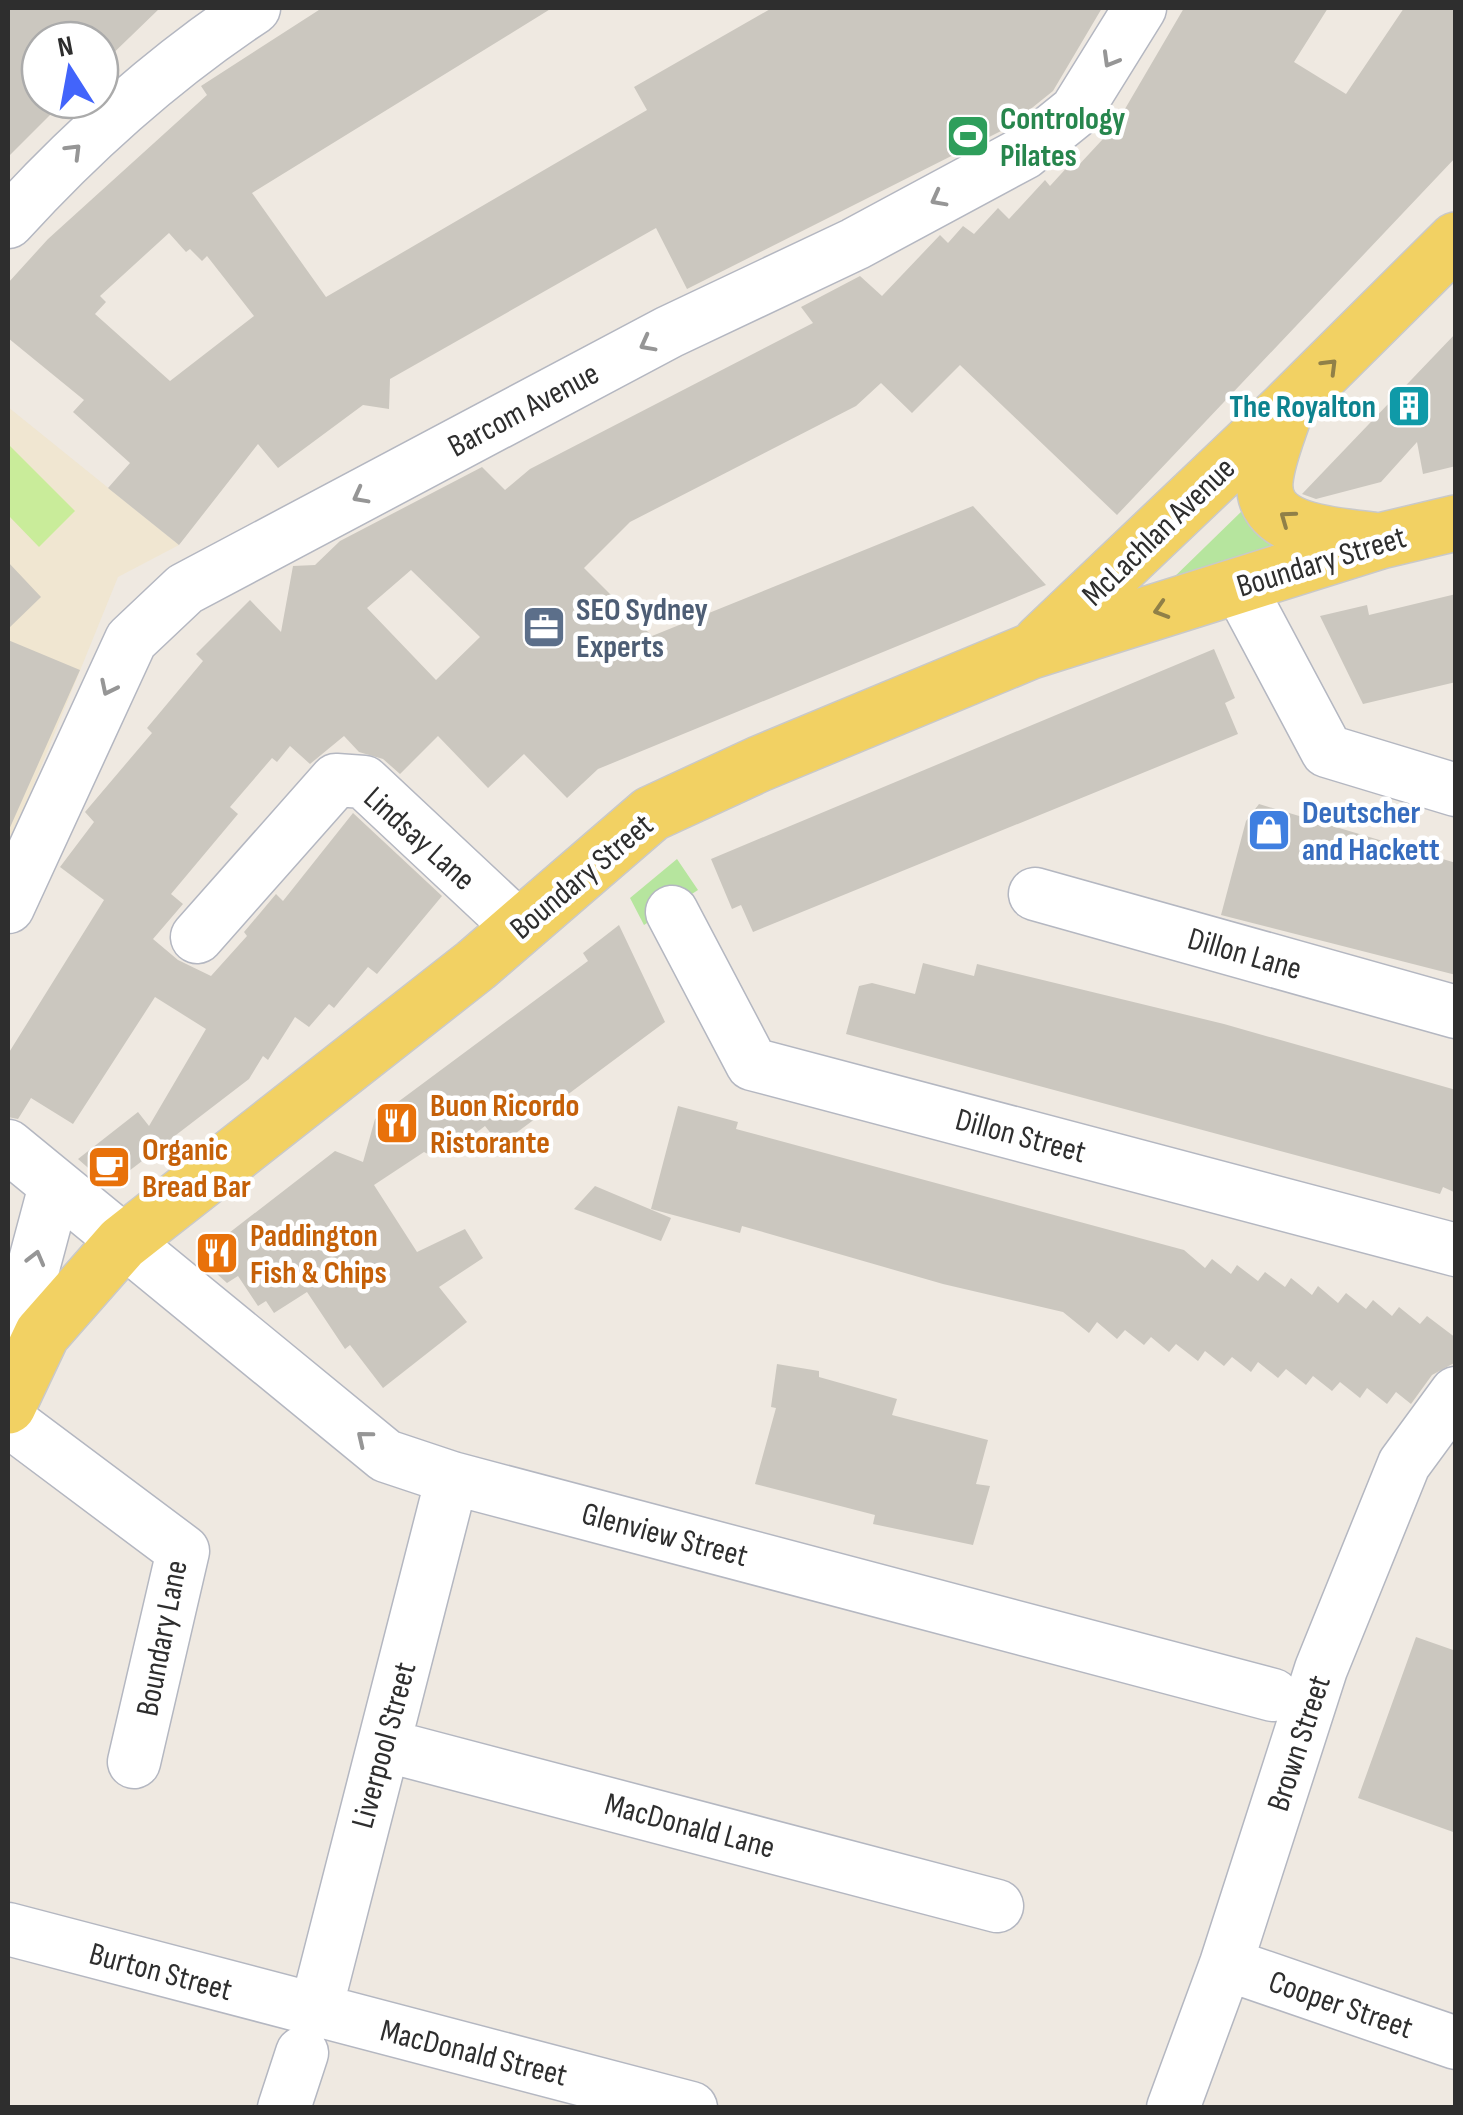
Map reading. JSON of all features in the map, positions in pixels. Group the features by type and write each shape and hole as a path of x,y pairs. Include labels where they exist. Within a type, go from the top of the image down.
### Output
{"main road":[{"name":"McLachlan Avenue","path":"1032,651 1285,410 1456,240"},
{"name":"McLachlan Avenue","path":"1285,410 1264,483 1269,502 1294,526 1380,541"},
{"name":"Boundary Street","path":"10,1405 42,1334 122,1243 520,928 652,814 759,764 1032,651 1380,541 1456,523"}],"street":[{"path":"8,222 76,148 150,84 254,8"},
{"name":"Barcom Avenue","path":"8,907 131,640 185,589 670,332 855,244 1024,153 1076,111 1140,8"},
{"path":"1240,586 1327,751 1456,790"},
{"name":"Lindsay Lane","path":"197,937 336,780 364,782 520,928"},
{"name":"Dillon Lane","path":"1035,894 1456,1012"},
{"name":"Dillon Street","path":"672,912 752,1064 1456,1250"},
{"path":"8,1146 122,1243"},
{"path":"10,1405 31,1276 55,1186"},
{"name":"Glenview Street","path":"122,1243 386,1456 452,1478 1272,1695"},
{"name":"Brown Street","path":"1173,2108 1226,1964 1322,1668 1404,1464 1456,1393"},
{"name":"Boundary Lane","path":"10,1405 184,1551 134,1762"},
{"name":"Liverpool Street","path":"284,2108 308,2033 452,1478"},
{"name":"MacDonald Lane","path":"384,1744 997,1906"},
{"name":"Burton Street","path":"8,1928 308,2033"},
{"name":"Cooper Street","path":"1226,1964 1456,2044"},
{"name":"MacDonald Street","path":"308,2033 690,2108"}],"shaded area":[{"path":"8,407 179,545 118,577 8,848"}],"green space":[{"path":"8,444 75,511 39,547 8,515"},
{"path":"1245,508 1276,552 1168,583"},
{"path":"677,859 698,890 644,925 630,898"}],"building":[{"path":"8,8 160,8 120,47 120,20 20,20 20,120 45,120 8,157"},
{"path":"322,8 552,8 252,193 326,297 647,110 634,87 772,8 1102,8 1053,91 1007,128 687,289 656,228 390,379 389,409 363,405 278,468 258,444 179,545 108,488 130,463 73,412 84,400 8,338 8,283 48,239 207,95 201,86","holes":["169,233 186,252 190,249 202,261 207,256 254,316 170,381 95,314 106,302 100,296"]},
{"path":"1184,8 1328,8 1294,62 1346,94 1404,8 1456,8 1456,157 1117,515 960,365 912,413 881,383 856,406 630,522 584,568 652,636 973,506 1046,585 598,769 567,798 524,754 488,788 438,736 400,774 383,759 359,752 344,736 310,764 290,746 277,762 272,758 230,807 238,814 171,894 183,904 153,939 178,960 211,976 247,936 244,932 276,894 283,901 353,813 442,896 377,974 368,967 334,1008 329,1004 309,1027 295,1017 268,1060 263,1056 249,1079 116,1181 103,1181 78,1159 138,1112 149,1126 206,1029 155,997 73,1124 31,1098 18,1119 8,1117 8,1054 104,900 60,867 94,822 85,812 152,733 147,728 203,661 196,654 250,600 281,632 293,566 315,565 340,541 482,467 505,490 530,469 813,323 801,307 860,276 882,296 940,235 948,243 963,226 974,234 998,208 1009,219 1045,180 1050,186 1071,163 1076,168 1115,126","holes":["411,570 480,637 436,680 367,608"]},
{"name":"The Royalton","path":"1456,333 1456,466 1423,474 1417,442 1381,482 1316,499 1302,494"},
{"path":"8,562 41,597 8,629"},
{"path":"1456,594 1456,682 1363,704 1320,616 1367,605 1369,615"},
{"path":"8,640 80,670 8,832"},
{"path":"1214,649 1235,698 1225,703 1238,734 753,932 741,905 732,909 711,859"},
{"path":"1259,804 1456,863 1456,975 1221,915 1246,821"},
{"path":"619,925 665,1022 500,1145 485,1126 450,1153 444,1146 430,1155 424,1152 374,1185 417,1252 465,1229 483,1258 439,1287 467,1322 383,1388 350,1345 345,1349 307,1292 274,1313 266,1301 258,1306 238,1276 227,1283 198,1257 335,1151 363,1162 375,1119 588,961 583,953"},
{"path":"923,963 974,976 977,964 1224,1024 1456,1090 1456,1193 1443,1187 1440,1194 846,1034 859,986 872,983 915,994"},
{"path":"678,1106 738,1122 736,1129 1184,1250 1205,1268 1212,1259 1231,1274 1237,1265 1258,1281 1265,1272 1285,1287 1291,1278 1312,1295 1318,1286 1338,1303 1346,1293 1366,1309 1373,1300 1392,1316 1399,1307 1420,1324 1427,1316 1456,1338 1456,1362 1432,1375 1411,1404 1396,1392 1387,1404 1367,1388 1360,1398 1340,1382 1332,1391 1313,1376 1306,1385 1286,1369 1278,1378 1258,1362 1251,1372 1232,1357 1224,1366 1205,1351 1198,1361 1176,1344 1169,1352 1151,1337 1144,1345 1125,1330 1117,1339 1097,1322 1089,1333 1063,1312 943,1284 742,1226 740,1233 651,1209"},
{"path":"595,1186 671,1218 661,1241 574,1209"},
{"path":"777,1364 819,1371 819,1377 897,1399 892,1415 988,1440 976,1484 990,1486 973,1545 873,1524 875,1515 755,1484 776,1408 771,1407"},
{"path":"1416,1637 1456,1651 1456,1833 1358,1798"}],"place":[{"name":"Contrology Pilates","path":"968,136"},
{"name":"The Royalton","path":"1409,406"},
{"name":"SEO Sydney Experts","path":"544,627"},
{"name":"Deutscher and Hackett","path":"1269,830"},
{"name":"Buon Ricordo Ristorante","path":"397,1123"},
{"name":"Organic Bread Bar","path":"109,1167"},
{"name":"Paddington Fish & Chips","path":"217,1253"}]}
